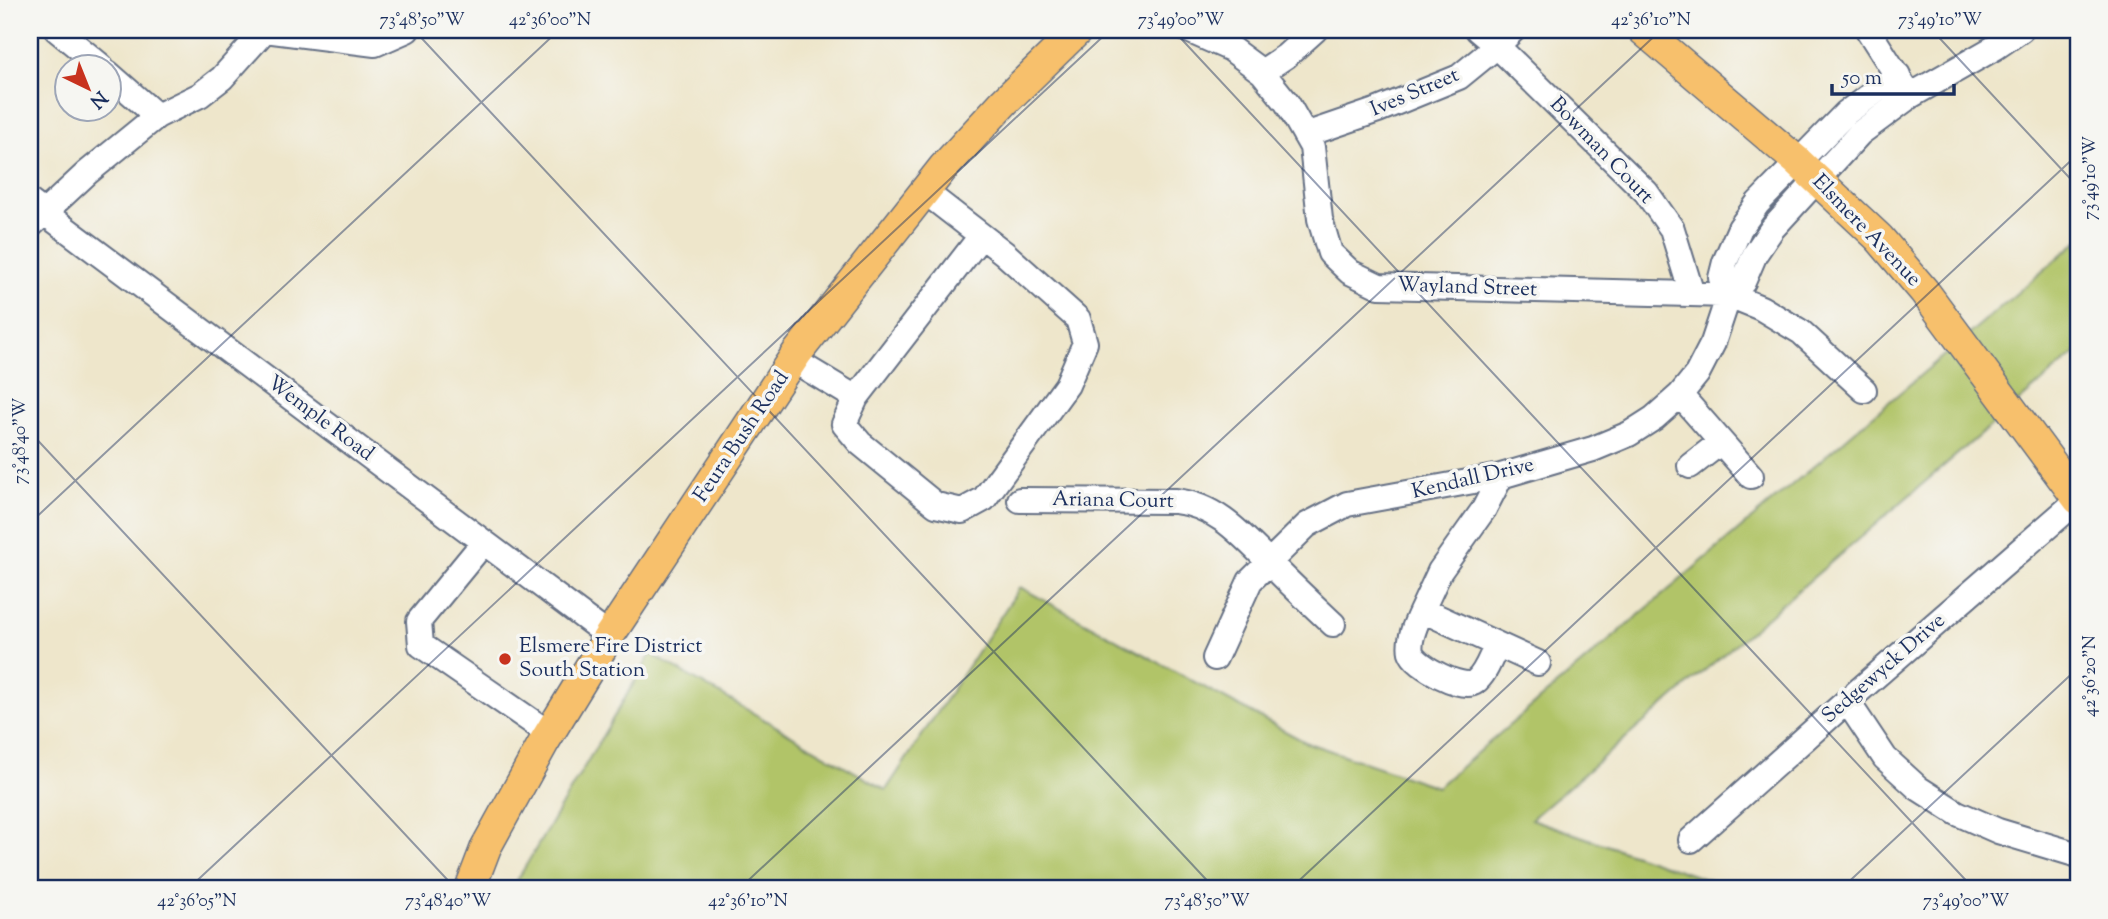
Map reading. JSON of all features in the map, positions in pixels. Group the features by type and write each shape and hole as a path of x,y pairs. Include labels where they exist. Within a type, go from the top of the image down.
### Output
{"main road":[{"name":"Feura Bush Road","path":"470,889 486,847 516,791 609,636 793,360 943,168 1004,102 1078,30"},
{"name":"Elsmere Avenue","path":"1643,30 1808,170 1880,239 1924,290 2078,499"}],"street":[{"path":"57,30 84,52"},
{"path":"34,213 157,116 200,94 222,78 265,30 375,44 407,30"},
{"name":"Wayland Street","path":"1188,30 1231,49 1262,72 1287,103 1312,147 1320,219 1330,253 1350,272 1379,286 1729,295"},
{"path":"1262,72 1286,56 1315,30"},
{"name":"Bowman Court","path":"1478,30 1505,38 1646,192 1672,229 1692,294"},
{"path":"1868,30 1904,86"},
{"name":"Kendall Drive","path":"1215,658 1250,581 1307,525 1347,504 1501,476 1593,449 1629,434 1654,418 1680,395 1697,374 1713,343 1729,295 1743,282 1755,254 1808,170 1860,133 1904,86 1996,47 2021,30"},
{"name":"Ives Street","path":"1305,135 1378,110 1459,77 1505,38"},
{"path":"122,85 157,116"},
{"path":"924,191 981,236 1078,319 1085,343 1067,385 984,499 962,511 936,505 860,443 844,424 856,398 981,236"},
{"name":"Wemple Road","path":"34,213 609,636"},
{"path":"1729,295 1761,308 1801,332 1864,390"},
{"path":"793,360 856,398"},
{"path":"1680,395 1751,476"},
{"path":"1690,466 1721,442"},
{"path":"1497,645 1485,668 1473,684 1468,685 1430,670 1416,661 1411,648 1422,610 1440,571 1483,509 1501,476"},
{"name":"Sedgewyck Drive","path":"1691,840 2078,499"},
{"name":"Ariana Court","path":"1020,500 1188,502 1207,509 1249,541 1333,624"},
{"path":"484,542 419,621 421,645 550,734"},
{"path":"1422,610 1538,663"},
{"path":"1847,701 1885,758 1918,788 1957,813 1997,831 2078,855"}],"green space":[{"path":"2078,241 2078,351 1531,819 1734,889 512,889 651,654 886,790 1020,587 1305,742 1437,787"}],"place":[{"name":"Elsmere Fire District South Station","path":"505,659"}]}
